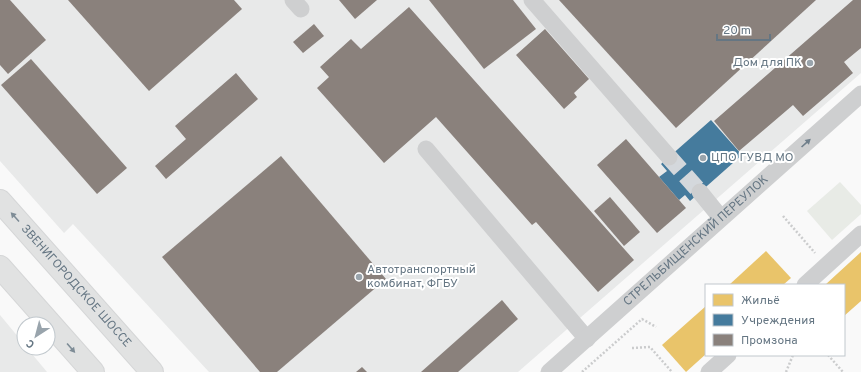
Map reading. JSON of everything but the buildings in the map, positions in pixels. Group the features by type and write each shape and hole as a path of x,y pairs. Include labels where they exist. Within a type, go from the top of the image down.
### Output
{"main road":[{"name":"ЗВЕНИГОРОДСКОЕ ШОССЕ","path":"0,201 152,372"},
{"path":"0,267 92,372"}],"street":[{"path":"532,0 669,157"},
{"name":"СТРЕЛЬБИЩЕНСКИЙ ПЕРЕУЛОК","path":"552,371 861,94"},
{"path":"426,149 586,339"},
{"path":"700,192 721,218"},
{"path":"806,284 861,234"},
{"path":"709,372 727,356"}],"path":[{"path":"783,216 826,265"},
{"path":"582,372 642,319 656,327"},
{"path":"632,348 650,347 672,372"},
{"path":"786,372 793,356"},
{"path":"829,356 843,372"}],"shaded area":[{"path":"0,0 861,0 861,73 518,372 209,372 73,224 64,233 0,161"},
{"path":"840,182 861,205 861,214 832,240 807,211"},
{"path":"0,315 16,334 16,356 34,356 47,372 0,372"}],"tunnel":[{"path":"669,157 700,192"}],"place":[{"name":"Дом для ПК","path":"810,63"},
{"name":"ЦПО ГУВД МО","path":"703,158"},
{"name":"Автотранспортный комбинат, ФГБУ","path":"359,277"}]}
